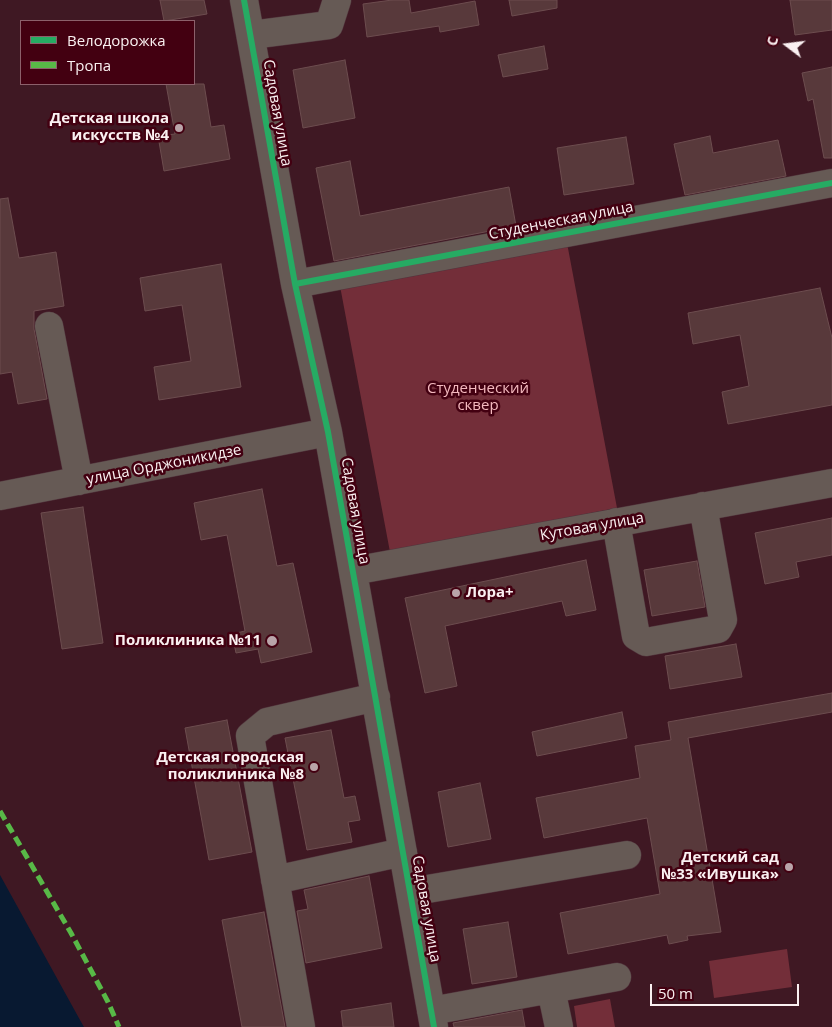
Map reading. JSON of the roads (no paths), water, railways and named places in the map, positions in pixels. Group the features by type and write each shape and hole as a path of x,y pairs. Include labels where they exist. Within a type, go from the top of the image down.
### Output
{"street":[{"name":"Садовая улица","path":"244,0 295,284 328,432 433,1019"},
{"path":"251,35 329,25 337,0"},
{"name":"Студенческая улица","path":"295,284 832,183"},
{"path":"49,326 79,482"},
{"name":"улица Орджоникидзе","path":"0,496 328,432"},
{"name":"Кутовая улица","path":"353,571 832,483"},
{"path":"616,522 636,636 646,642 718,629 723,620 703,506"},
{"path":"301,1027 250,736 268,722 376,697"},
{"path":"275,880 403,852"},
{"path":"410,892 626,855"},
{"path":"433,1019 551,989 617,977"},
{"path":"551,989 559,1027"}],"water":[{"path":"0,875 80,1020 84,1027 0,1027"}],"place":[{"name":"Детская школа искусств №4","path":"179,128"},
{"name":"Лора+","path":"456,593"},
{"name":"Поликлиника №11","path":"272,641"},
{"name":"Детская городская поликлиника №8","path":"314,767"},
{"name":"Детский сад №33 «Ивушка»","path":"789,867"}],"park label":[{"name":"Студенческий сквер","path":"478,398"}]}
